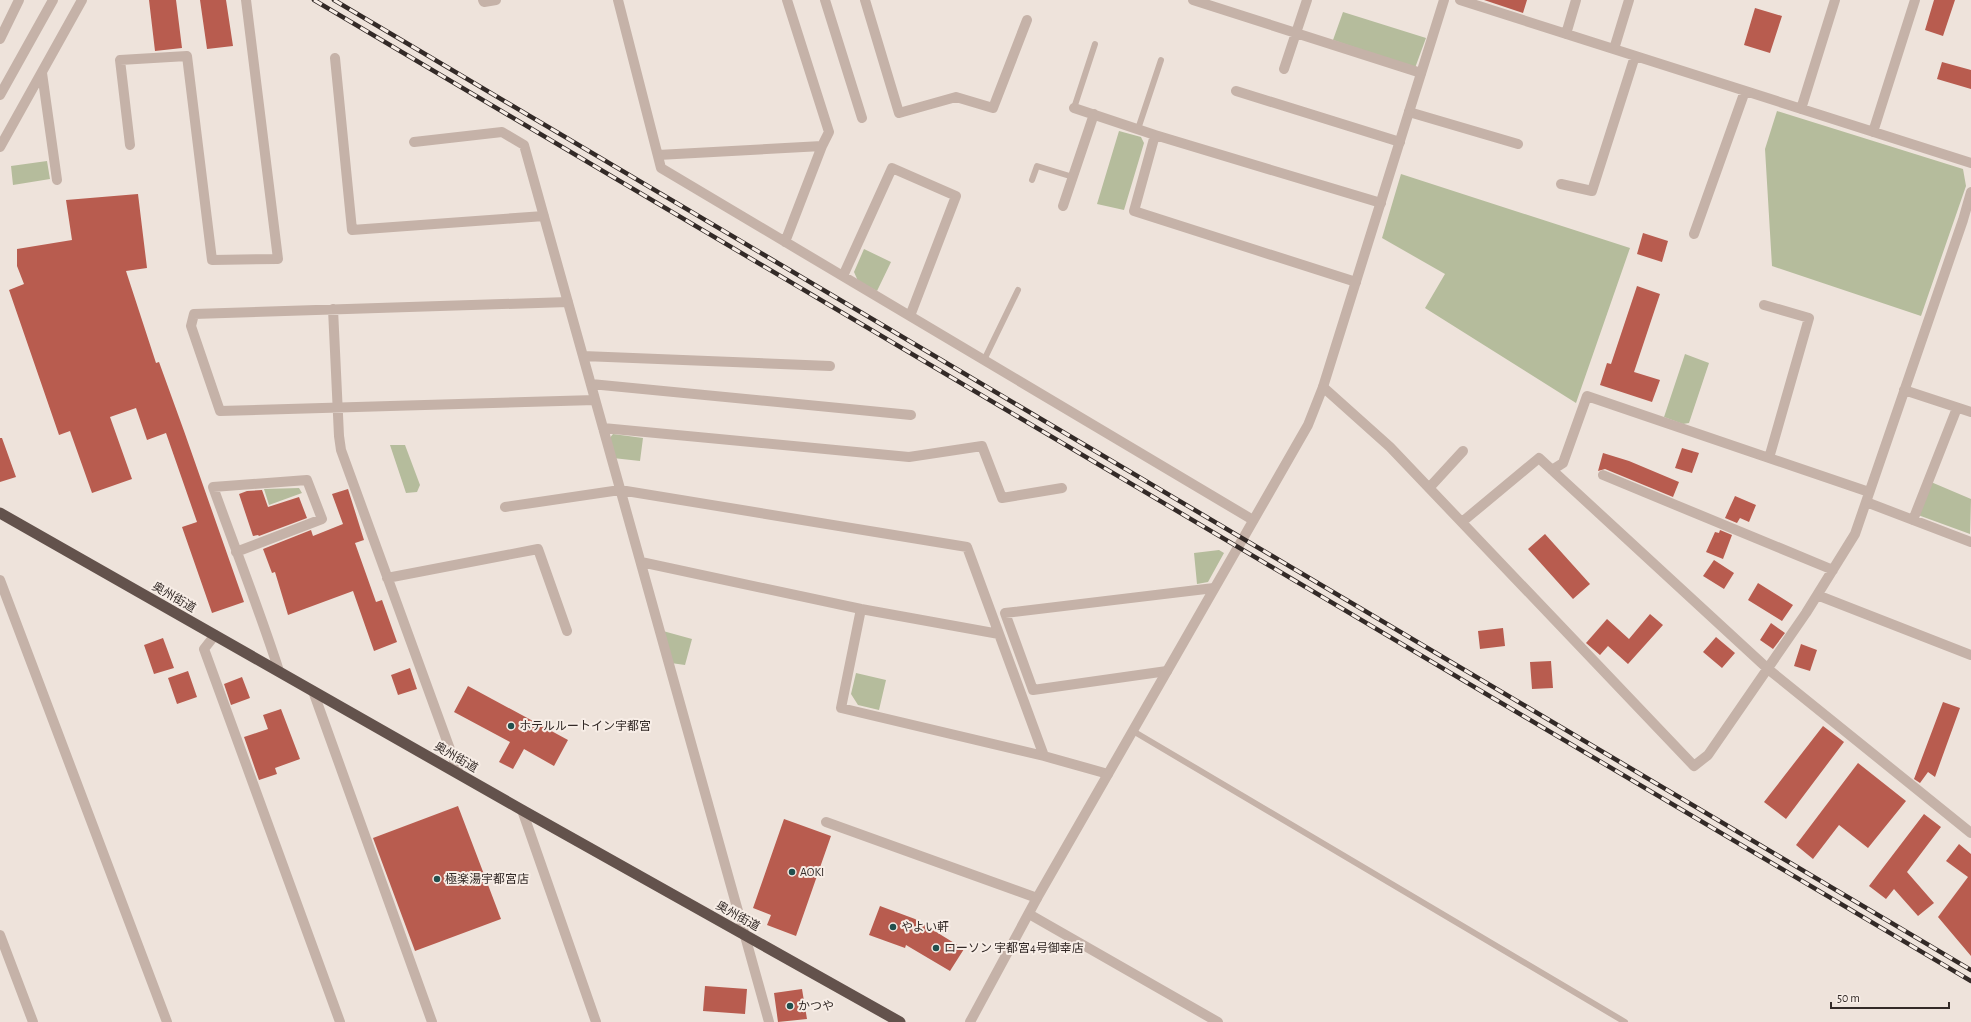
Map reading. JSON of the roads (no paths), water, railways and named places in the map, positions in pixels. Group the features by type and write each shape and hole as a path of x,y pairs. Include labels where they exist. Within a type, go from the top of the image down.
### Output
{"highway":[{"name":"奥州街道","path":"0,513 522,810 900,1022"}],"street":[{"path":"0,95 53,0"},
{"path":"0,147 82,0"},
{"path":"130,145 120,60 187,56 212,260 278,259 246,0"},
{"path":"483,0 484,2 496,0"},
{"path":"618,0 661,168 1253,520"},
{"path":"785,242 828,132 787,0"},
{"path":"824,0 862,118"},
{"path":"865,0 899,113 956,97 993,108 1027,20"},
{"path":"1193,0 1421,73"},
{"path":"1284,69 1307,0"},
{"path":"970,1022 1108,774 1308,425 1323,387 1444,0"},
{"path":"1460,0 1971,163"},
{"path":"1566,34 1576,0"},
{"path":"1614,49 1629,0"},
{"path":"1801,109 1835,0"},
{"path":"1873,132 1915,0"},
{"path":"0,39 18,2"},
{"path":"1561,184 1592,191 1635,56"},
{"path":"335,58 352,230 544,216"},
{"path":"42,73 57,180"},
{"path":"1236,91 1400,142"},
{"path":"1694,234 1745,91"},
{"path":"1074,108 1155,135 1381,203"},
{"path":"1409,112 1518,144"},
{"path":"1063,206 1094,114"},
{"path":"414,142 502,132 524,145 769,1022"},
{"path":"1155,135 1134,212 1356,282"},
{"path":"658,155 822,146"},
{"path":"843,276 892,168 956,196 910,316"},
{"path":"1323,387 1390,447 1694,766 1708,755 1768,669 1855,534 1904,390 1967,222 1971,192"},
{"path":"568,302 194,314 191,326 220,411 595,400"},
{"path":"1764,305 1809,318 1769,458"},
{"path":"333,309 337,408 341,450 459,774"},
{"path":"583,356 830,366"},
{"path":"591,384 911,414"},
{"path":"1904,390 1971,412"},
{"path":"1552,470 1563,463 1587,396 1869,492"},
{"path":"1913,520 1957,408"},
{"path":"603,428 909,457 982,446 1002,498 1062,488"},
{"path":"1429,488 1463,451"},
{"path":"1462,522 1539,458 1768,669 1971,833"},
{"path":"1603,475 1833,570"},
{"path":"236,552 322,519 307,480 213,487 236,552 279,671"},
{"path":"506,507 620,490 967,547 1044,756"},
{"path":"1866,502 1971,542"},
{"path":"387,578 538,549 567,631"},
{"path":"641,562 861,609 999,634"},
{"path":"0,580 167,1022"},
{"path":"1167,671 1032,690 1005,613 1214,588"},
{"path":"1817,595 1971,655"},
{"path":"861,609 841,708 1044,756 1108,774"},
{"path":"215,635 204,649 340,1022"},
{"path":"313,691 432,1022"},
{"path":"522,810 596,1022"},
{"path":"826,822 1038,898"},
{"path":"1029,914 1218,1022"},
{"path":"0,935 33,1022"}],"lane":[{"path":"1074,108 1095,44"},
{"path":"1138,129 1161,60"},
{"path":"1032,180 1037,166 1073,177"},
{"path":"984,360 1018,290"},
{"path":"1133,731 1625,1022"}],"railway":[{"path":"314,0 1971,981"},
{"path":"334,0 1971,970"}],"place":[{"name":"ホテルルートイン宇都宮","path":"511,726"},
{"name":"AOKI","path":"792,872"},
{"name":"極楽湯宇都宮店","path":"437,879"},
{"name":"やよい軒","path":"893,927"},
{"name":"ローソン 宇都宮4号御幸店","path":"936,948"},
{"name":"かつや","path":"790,1006"}]}
